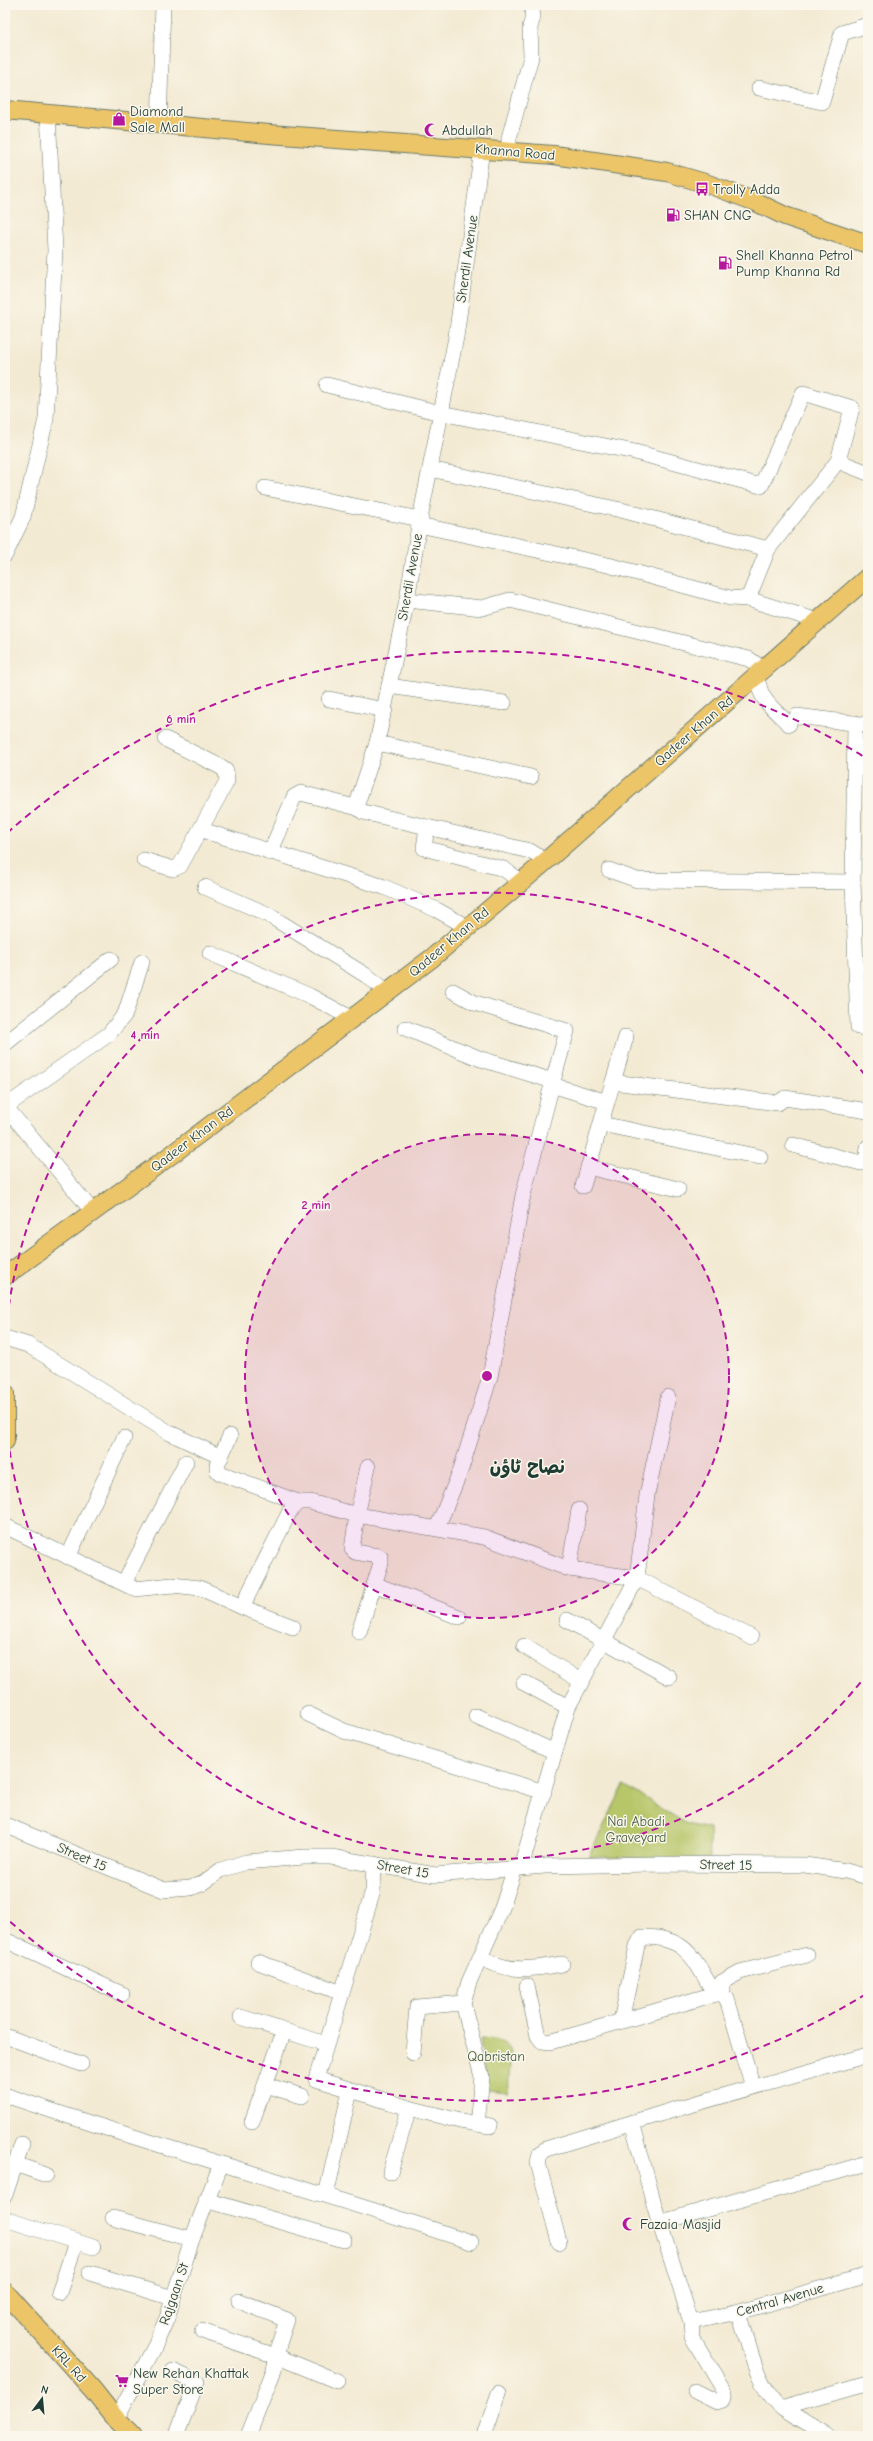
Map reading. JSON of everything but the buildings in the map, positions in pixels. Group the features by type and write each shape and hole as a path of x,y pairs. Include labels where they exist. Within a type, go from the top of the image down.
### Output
{"main road":[{"name":"Khanna Road","path":"5,110 159,124 509,150 554,155 667,172 708,184 756,202 785,216 868,244"},
{"name":"Qadeer Khan Rd","path":"5,1288 436,965 761,677 818,621 868,577"},
{"name":"Qadeer Khan Rd","path":"5,1276 93,1212 432,958 761,677 868,590"},
{"path":"5,1393 5,1441"},
{"name":"KRL Rd","path":"5,2292 93,2390 116,2419 133,2436"}],"street":[{"path":"159,124 163,5"},
{"path":"509,150 509,138 531,57 530,27 533,17 530,5"},
{"path":"759,88 822,102 842,32 868,25"},
{"path":"5,555 23,517 46,419 55,250 48,114"},
{"name":"Sherdil Avenue","path":"358,808 358,801 377,743 408,600 420,522 456,337 482,149"},
{"path":"326,385 442,413 635,452 761,486 803,393 852,408 838,461 768,549 748,599"},
{"path":"838,461 868,473"},
{"path":"430,469 621,510 768,549"},
{"path":"265,488 608,565 730,598 748,599 818,621"},
{"path":"408,600 482,608 510,600 749,659 761,677 760,692 764,699 793,720 861,724 853,882 858,1027 868,1028"},
{"path":"390,686 504,703"},
{"path":"329,699 384,710"},
{"path":"144,860 177,868 203,828 205,819 227,781 226,771 165,739"},
{"path":"377,743 531,778"},
{"path":"270,853 294,797 301,793 358,808 363,812 530,851 546,861"},
{"path":"427,827 424,848 504,869 521,882"},
{"path":"203,828 208,832 270,853 384,887 437,910 467,927"},
{"path":"609,870 637,880 853,882"},
{"path":"205,887 267,914 367,976 388,992"},
{"path":"210,953 310,996 352,1018"},
{"path":"5,1044 111,959"},
{"path":"93,1212 5,1107 109,1034 125,1014 142,962"},
{"path":"437,1528 460,1472 490,1377 523,1195 567,1031 468,1000 453,991"},
{"path":"405,1028 480,1059 607,1102"},
{"path":"583,1186 626,1037"},
{"path":"613,1082 778,1103 785,1098 868,1111"},
{"path":"601,1124 760,1157"},
{"path":"793,1145 861,1162 867,1157 868,1147"},
{"path":"588,1167 678,1189"},
{"path":"5,1338 28,1344 170,1433 221,1457"},
{"path":"374,1864 373,1891 316,2079 350,2091 409,2108 483,2125 482,2077 463,2003 469,1982 502,1908 518,1867 544,1792 568,1707 637,1578 647,1495 668,1397"},
{"path":"230,1436 217,1465 217,1470 220,1473 298,1502 310,1502 357,1515 484,1537 569,1569 637,1578 751,1637"},
{"path":"68,1557 124,1438"},
{"path":"124,1583 186,1462"},
{"path":"359,1632 381,1558 352,1549 357,1515 368,1467"},
{"path":"242,1607 290,1511 298,1502"},
{"path":"569,1569 579,1510"},
{"path":"5,1526 134,1589 172,1585 200,1588 242,1607 293,1627"},
{"path":"374,1584 459,1617"},
{"path":"567,1620 604,1639 668,1677"},
{"path":"524,1646 582,1681"},
{"path":"524,1683 568,1707"},
{"path":"308,1714 344,1731 544,1792"},
{"path":"476,1716 555,1752"},
{"name":"Street 15","path":"5,1826 164,1890 191,1888 204,1883 222,1870 246,1862 331,1857 434,1875 518,1867 608,1864 805,1865 846,1871 868,1877"},
{"path":"621,2022 637,1946 642,1937 670,1939 684,1947 718,1994 727,1999 753,2087"},
{"path":"5,1940 122,1994"},
{"path":"718,1994 722,1982 740,1972 807,1955"},
{"path":"481,1957 492,1964 527,1970 562,1964"},
{"path":"258,1962 342,1993"},
{"path":"526,1986 538,2036 542,2042 550,2042 718,1994"},
{"path":"413,2053 417,2007 463,2003"},
{"path":"241,2017 326,2044"},
{"path":"252,2122 284,2031"},
{"path":"5,2036 81,2064"},
{"path":"559,2242 538,2163 540,2154 546,2149 632,2122 868,2055"},
{"path":"265,2085 302,2096"},
{"path":"326,2195 350,2091"},
{"path":"5,2095 89,2124 326,2195 471,2242"},
{"path":"390,2172 409,2108"},
{"path":"632,2122 659,2223 691,2322 692,2337 725,2392 723,2400 717,2402 695,2391"},
{"path":"5,2195 22,2144"},
{"path":"659,2223 868,2163"},
{"path":"15,2164 46,2175"},
{"name":"Rajgaan St","path":"116,2419 153,2350 173,2298 206,2200 221,2164"},
{"path":"206,2200 344,2240"},
{"path":"113,2218 192,2239"},
{"path":"5,2219 93,2247"},
{"path":"59,2293 76,2242"},
{"path":"90,2273 173,2298"},
{"name":"Central Avenue","path":"691,2322 740,2312 867,2279"},
{"path":"238,2301 287,2320 276,2356 274,2370 248,2436"},
{"path":"740,2312 760,2377 782,2408 828,2436"},
{"path":"202,2331 276,2356 337,2381"},
{"path":"173,2371 197,2382 176,2436"},
{"path":"782,2408 868,2383"},
{"path":"484,2436 498,2393"}],"green space":[{"name":"Nai Abadi Graveyard","path":"624,1785 687,1824 709,1829 710,1859 588,1857"},
{"name":"Qabristan","path":"480,2038 498,2040 505,2044 511,2052 508,2092 486,2090"}],"place":[{"name":"Diamond Sale Mall","path":"119,119"},
{"name":"Abdullah","path":"431,130"},
{"name":"Trolly Adda","path":"702,189"},
{"name":"SHAN CNG","path":"673,215"},
{"name":"Shell Khanna Petrol Pump Khanna Rd","path":"725,263"},
{"name":"Fazaia Masjid","path":"629,2224"},
{"name":"New Rehan Khattak Super Store","path":"122,2381"}],"district":[{"name":"نصاح ٹاؤن","path":"528,1467"}]}
